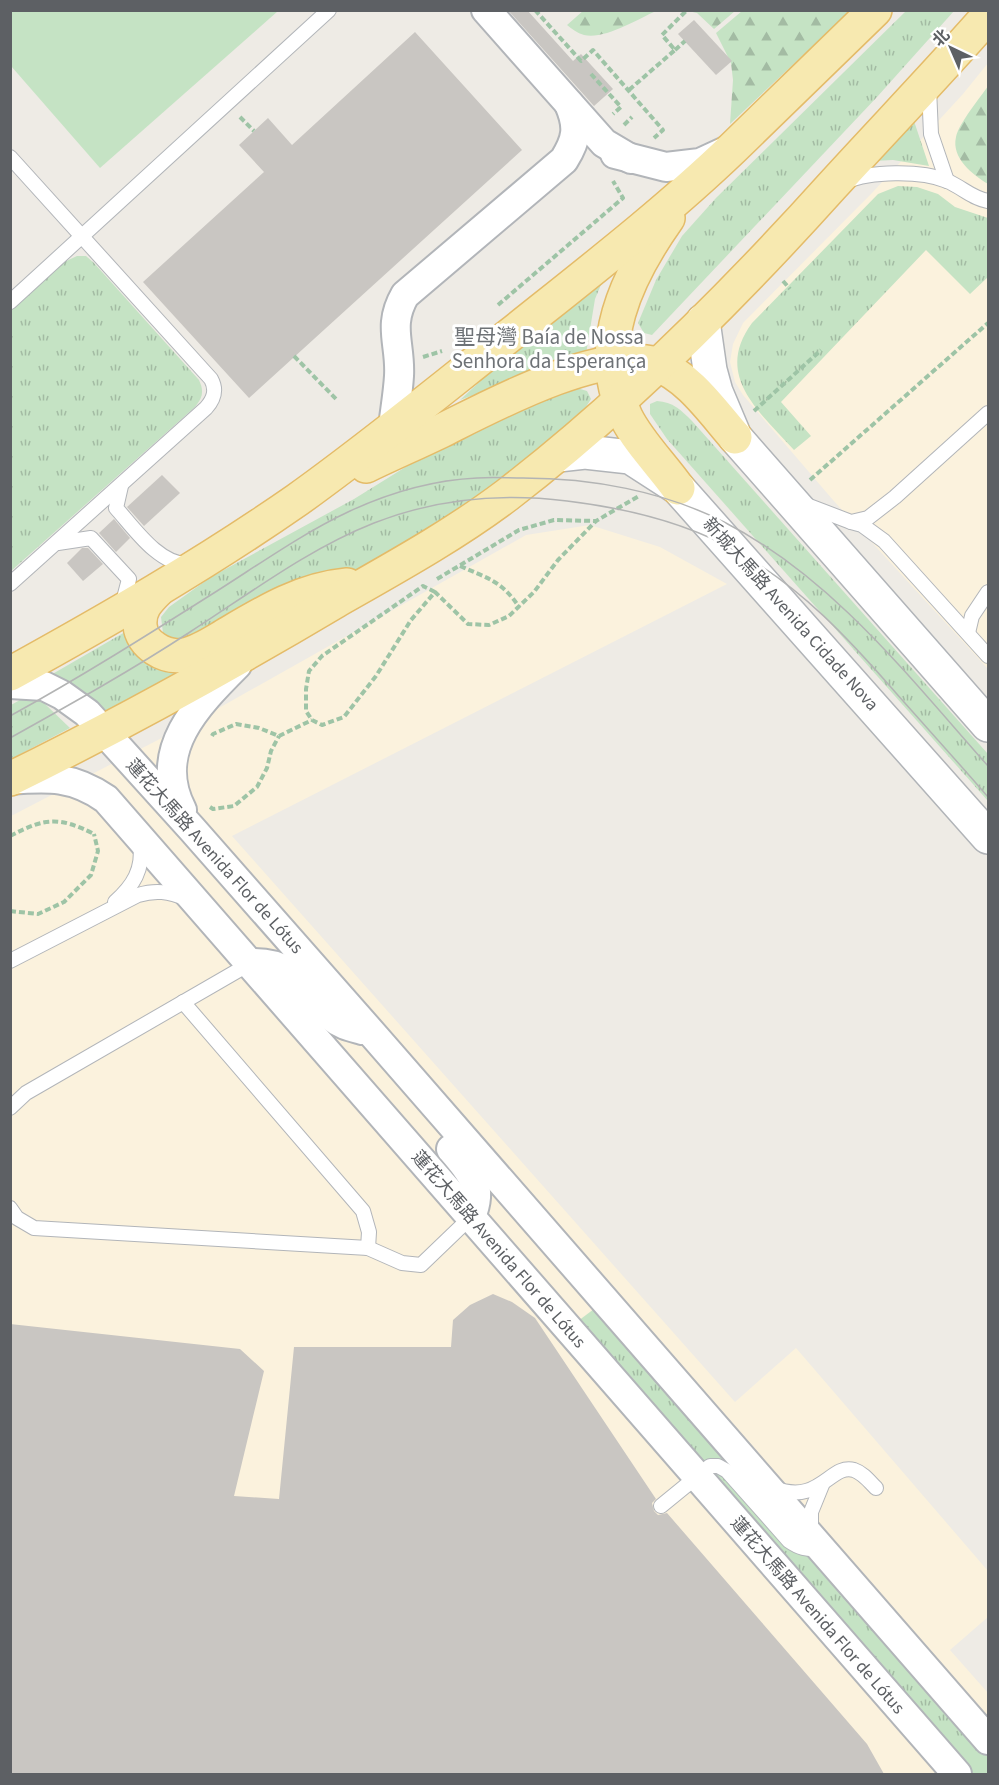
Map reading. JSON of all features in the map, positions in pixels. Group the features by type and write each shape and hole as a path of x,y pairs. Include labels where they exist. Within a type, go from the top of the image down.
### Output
{"main road":[{"path":"10,674 200,563 297,499 393,427 605,259 692,184 733,148 875,10"},
{"path":"10,779 105,733 249,653 431,546 504,498 558,455 704,321 812,210 988,16"},
{"path":"672,484 626,417 614,384 611,363 613,333 630,282 663,225 692,184"},
{"path":"704,321 710,370 720,402 796,485 988,725"},
{"path":"297,499 492,405 555,380 611,363 641,361 657,365 743,426"},
{"name":"新城大馬路 Avenida Cidade Nova","path":"558,455 585,453 630,457 672,484 988,837"},
{"path":"160,588 146,601 140,614 140,633 154,648 168,654 182,656 197,651 298,596 317,590 370,582"}],"street":[{"path":"486,10 604,142 631,159"},
{"path":"393,427 399,374 394,324 397,308 405,295 564,160 572,147 576,132 569,104"},
{"path":"564,160 585,152 608,151 666,167 700,163 733,148"},
{"path":"192,829 174,795 170,774 173,756 180,736 195,711 210,691 249,653"},
{"name":"蓮花大馬路 Avenida Flor de Lótus","path":"10,684 44,686 79,706 105,733 383,1046 988,1740"},
{"name":"蓮花大馬路 Avenida Flor de Lótus","path":"10,779 64,779 94,791 106,799 957,1774"},
{"path":"251,963 266,962 284,969 293,975 333,1018 349,1027 366,1032 383,1046 400,1090 465,1165 475,1180 478,1192 471,1217"}],"lane":[{"path":"10,302 329,10"},
{"path":"929,83 932,134 947,181"},
{"path":"10,157 216,386 214,395 206,408 10,584"},
{"path":"829,189 854,178 897,173 947,181 976,199 988,201"},
{"path":"851,522 868,518 881,509 988,413"},
{"path":"796,485 884,541 988,656"},
{"path":"121,486 116,508 160,556 184,564 200,563"},
{"path":"58,543 92,538 129,579 121,611"},
{"path":"968,633 972,616 988,592"},
{"path":"100,916 124,894 137,876 142,857 138,835"},
{"path":"10,961 138,895 150,892 176,894 204,910"},
{"path":"10,1108 26,1093 251,963"},
{"path":"183,1002 363,1211 369,1232 368,1248"},
{"path":"10,1208 17,1218 34,1228 368,1248 402,1263 421,1265 471,1217"},
{"path":"661,1506 710,1466 718,1466 727,1471 789,1541 797,1547 811,1550 817,1543 811,1512 822,1485"},
{"path":"767,1486 795,1494 809,1492 822,1485 840,1470 847,1469 864,1475 876,1488"}],"path":[{"path":"489,312 623,198 612,178 663,130 593,50 581,61 535,10"},
{"path":"675,50 662,35 687,10"},
{"path":"629,90 685,41"},
{"path":"591,74 621,108 613,114"},
{"path":"623,125 632,117"},
{"path":"796,485 810,480 988,323"},
{"path":"720,402 734,395 743,426 821,350"},
{"path":"399,374 414,359 444,351"},
{"path":"294,356 338,400"},
{"path":"423,586 435,592 468,624 489,625 509,616 519,607 534,592 558,560 596,521 672,484"},
{"path":"435,592 411,620 376,676 344,717 322,725 312,720 306,711 306,689 309,670 322,656 423,586 519,530 554,520 596,521"},
{"path":"460,566 499,583 519,607"},
{"path":"207,804 213,809 234,806 257,787 279,736 312,720"},
{"path":"209,741 213,734 236,724 259,728 279,736"},
{"path":"94,834 119,813"},
{"path":"10,836 36,823 51,820 74,824 94,834"},
{"path":"10,911 38,914 64,902 91,875 98,851 94,834"}],"shaded area":[{"path":"988,63 988,669 833,500 743,395 735,382 730,362 733,344 743,323 872,193 963,94"},
{"path":"590,525 660,547 727,584 232,836 735,1402 796,1348 988,1571 988,1617 950,1650 988,1693 988,1774 11,1774 11,816 210,713 526,535"}],"green space":[{"path":"584,10 656,11 611,32 592,36 579,33 567,25"},
{"path":"735,10 714,29 697,13 688,11"},
{"path":"10,11 278,11 100,168 11,66"},
{"path":"742,11 850,11 730,124 733,80 731,63 716,33"},
{"path":"906,11 954,11 877,97 652,335 644,333 638,323 656,280 682,236 716,198"},
{"path":"988,86 988,184 964,165 955,145 961,125"},
{"path":"912,115 929,166 893,160 873,161"},
{"path":"898,186 917,187 938,194 955,207 988,218 988,277 970,294 926,250 781,402 811,436 794,450 755,407 746,392 739,376 737,360 741,342 752,323 878,194"},
{"path":"77,256 86,256 94,263 199,380 202,394 195,407 11,571 11,310 62,263"},
{"path":"608,268 595,299 586,354 460,400 530,335"},
{"path":"577,388 587,391 591,399 579,418 531,461 385,563 199,638 168,642 163,633 161,617 169,607 211,577 354,499 454,437 552,396"},
{"path":"657,401 672,405 692,421 988,754 988,801 667,439 650,414 650,404"},
{"path":"125,632 136,653 155,669 184,671 105,712 49,676"},
{"path":"27,696 44,703 70,728 11,759 11,705"},
{"path":"594,1309 988,1757 988,1774 974,1774 578,1321"}],"building":[{"path":"508,10 527,10 573,61 581,54 613,89 594,106"},
{"path":"694,20 732,61 716,75 678,34"},
{"path":"415,32 522,150 249,398 143,282 264,172 239,145 268,118 292,145"},
{"path":"162,475 180,493 144,526 127,507"},
{"path":"114,519 130,538 116,552 99,533"},
{"path":"82,548 88,548 103,564 83,581 67,563"},
{"path":"493,1294 512,1302 535,1318 656,1499 652,1503 654,1511 658,1515 667,1513 867,1744 884,1774 10,1774 10,1324 240,1349 264,1371 234,1496 279,1499 294,1347 451,1347 453,1320 470,1305"}],"tram line":[{"path":"10,716 115,655 299,539 350,511 396,493 444,481 483,478 549,479 600,484 652,494 701,511 763,545 800,571 867,631 988,766"},
{"path":"10,738 124,673 302,559 374,523 445,503 493,498 543,499 611,508 655,518 718,541 761,566 783,581 842,634 988,797"}],"district":[{"name":"聖母灣 Baía de Nossa Senhora da Esperança","path":"549,349"}]}
